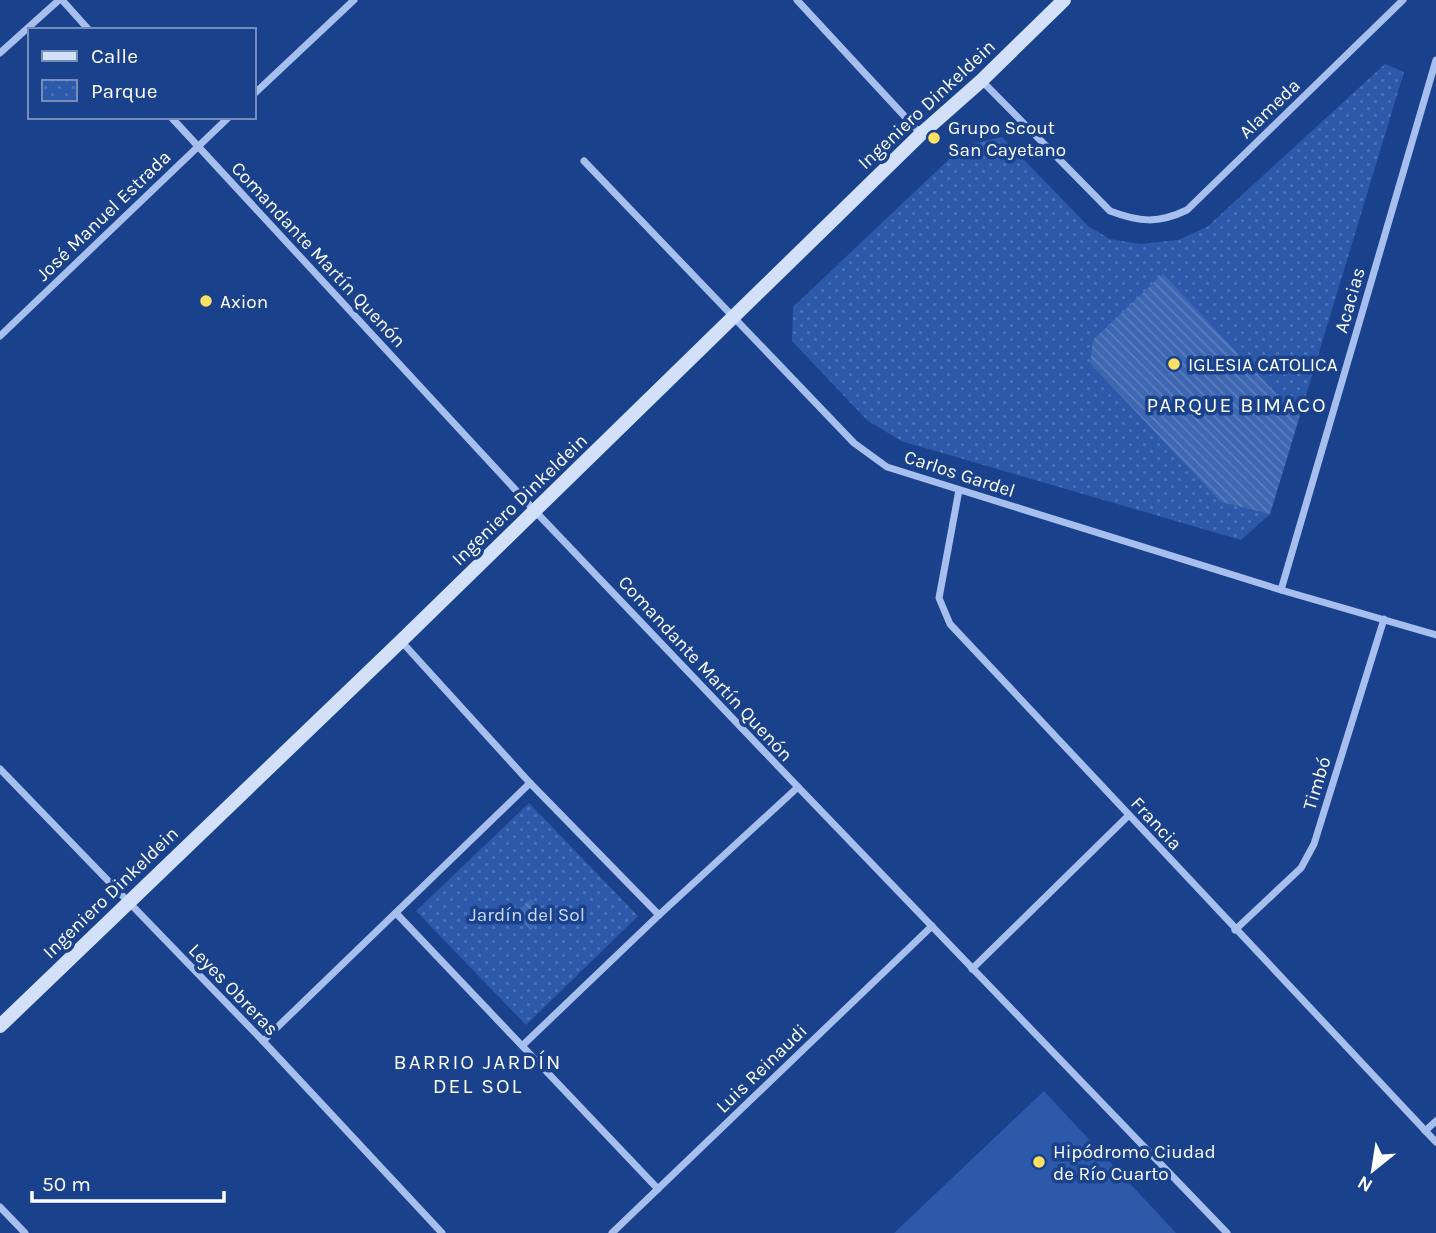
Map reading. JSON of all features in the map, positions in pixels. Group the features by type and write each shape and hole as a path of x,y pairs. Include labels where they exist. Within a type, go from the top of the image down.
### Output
{"main road":[{"name":"Ingeniero Dinkeldein","path":"0,1026 401,641 921,134 1064,0"}],"street":[{"path":"28,28 61,0 87,28"},
{"path":"256,92 354,0"},
{"path":"797,0 921,134"},
{"name":"Alameda","path":"981,80 1110,211 1131,219 1169,219 1187,210 1402,0"},
{"path":"0,52 28,28"},
{"name":"Acacias","path":"1281,590 1436,60"},
{"name":"Comandante Martín Quenón","path":"173,119 535,511 1227,1233"},
{"name":"José Manuel Estrada","path":"0,336 227,119"},
{"name":"Carlos Gardel","path":"584,161 854,443 887,467 1281,590 1436,635"},
{"name":"Francia","path":"959,490 939,598 950,624 1436,1142"},
{"name":"Timbó","path":"1235,930 1301,868 1314,844 1384,620"},
{"path":"401,641 530,783 659,915"},
{"name":"Leyes Obreras","path":"0,769 263,1041 442,1233"},
{"path":"263,1041 530,783"},
{"path":"523,1045 798,787"},
{"path":"972,969 1128,816"},
{"path":"396,913 658,1189"},
{"name":"Luis Reinaudi","path":"612,1233 932,926"},
{"path":"1425,1131 1436,1121"},
{"path":"0,1207 25,1233"}],"green space":[{"path":"1385,64 1404,72 1270,514 1241,540 901,441 867,420 792,341 793,307 963,146 1002,137 1088,226 1110,239 1140,244 1178,240 1207,227"},
{"name":"Jardín del Sol","path":"529,803 638,916 526,1025 416,911"},
{"name":"Hipódromo Ciudad de Río Cuarto","path":"1044,1091 1176,1233 894,1233"}],"building":[{"path":"1163,274 1299,418 1270,514 1221,502 1090,363 1093,340"},
{"path":"530,899 546,915 531,930 515,914"}],"place":[{"name":"Grupo Scout San Cayetano","path":"934,138"},
{"name":"Axion","path":"206,301"},
{"name":"IGLESIA CATOLICA","path":"1174,364"},
{"name":"Hipódromo Ciudad de Río Cuarto","path":"1039,1162"}],"district":[{"name":"PARQUE BIMACO","path":"1237,405"},
{"name":"BARRIO JARDÍN DEL SOL","path":"478,1074"}]}
